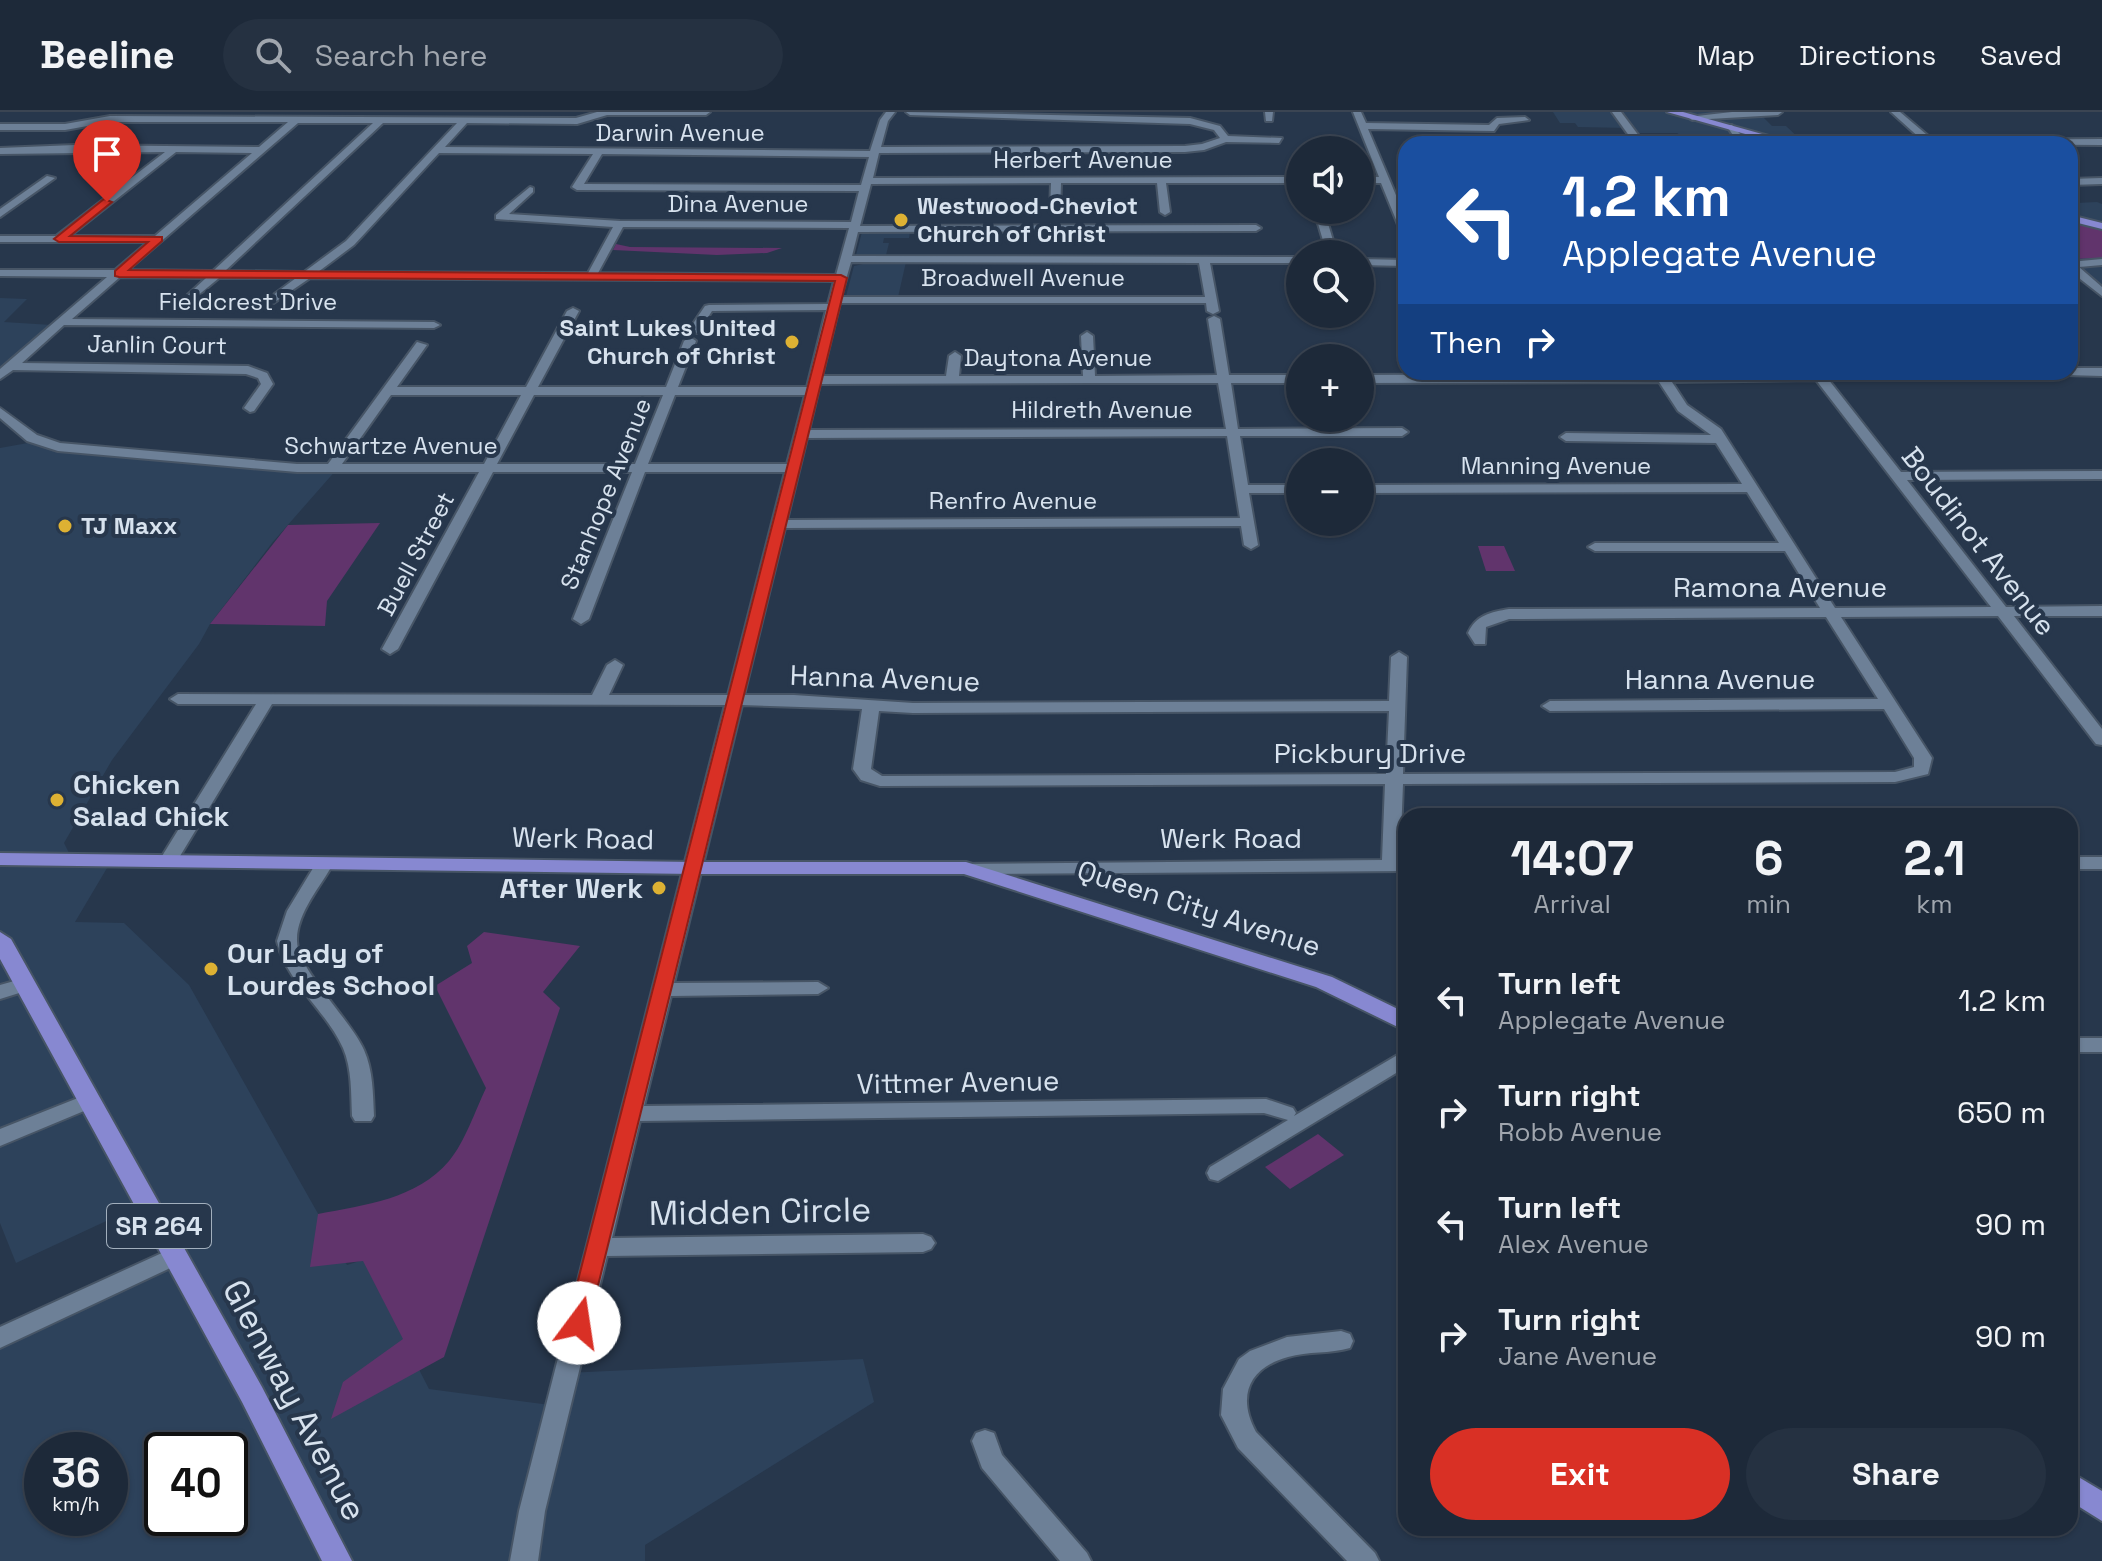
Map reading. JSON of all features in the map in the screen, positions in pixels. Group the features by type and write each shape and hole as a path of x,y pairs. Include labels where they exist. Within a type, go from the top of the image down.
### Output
{"main road":[{"path":"1672,112 1762,136"},
{"path":"2078,220 2101,226"},
{"name":"Werk Road","path":"0,859 694,868 966,868"},
{"path":"0,868 24,859"},
{"name":"Queen City Avenue","path":"966,868 1324,982 1398,1018"},
{"name":"Glenway Avenue","path":"0,939 252,1395 337,1561"},
{"path":"2078,1490 2102,1508"}],"street":[{"path":"0,127 65,127 100,116 577,121 606,112 706,112"},
{"path":"524,1561 526,1538 597,1247 834,304 884,120 891,112"},
{"path":"910,112 1190,121 1217,128 1225,139 1279,140"},
{"path":"1357,112 1398,208"},
{"path":"1616,112 1634,136"},
{"path":"1692,117 1778,112"},
{"path":"1895,112 1923,136"},
{"path":"5,371 302,116"},
{"path":"185,303 382,119"},
{"path":"269,303 357,236 465,120"},
{"path":"1363,126 1497,132 1494,123 1497,121 1525,120"},
{"path":"1729,127 1737,136"},
{"name":"Darwin Avenue","path":"437,150 598,153 1185,149 1204,147 1225,139"},
{"path":"2078,142 2102,142"},
{"path":"59,239 174,149"},
{"path":"0,151 261,150"},
{"name":"Herbert Avenue","path":"598,153 577,187 1286,180"},
{"path":"0,214 50,178"},
{"path":"1055,212 1056,180"},
{"path":"1161,180 1165,212"},
{"path":"2078,182 2102,181"},
{"path":"1374,182 1390,185"},
{"name":"Dina Avenue","path":"530,190 500,217 620,224 1256,228"},
{"path":"591,277 620,224"},
{"path":"0,239 158,239"},
{"path":"1204,258 1251,545"},
{"path":"847,259 1286,260"},
{"path":"1374,262 1398,263"},
{"path":"2078,264 2102,262"},
{"path":"2078,272 2102,293"},
{"path":"0,273 841,278"},
{"name":"Broadwell Avenue","path":"709,308 834,304 1213,310"},
{"name":"Stanhope Avenue","path":"581,619 692,336 709,308"},
{"name":"Buell Street","path":"390,649 573,311"},
{"name":"Fieldcrest Drive","path":"61,322 435,324 390,391"},
{"path":"1087,336 1089,380"},
{"path":"952,380 955,356"},
{"name":"Janlin Court","path":"5,371 248,370 263,376 267,384 250,408"},
{"path":"2078,372 2102,372"},
{"path":"1374,378 1398,378"},
{"name":"Daytona Avenue","path":"390,391 671,391 952,380 1286,379"},
{"path":"1664,380 1682,408 1712,428 1720,439 1890,704"},
{"name":"Boudinot Avenue","path":"1822,380 2102,740"},
{"path":"332,468 390,391"},
{"name":"Schwartze Avenue","path":"0,412 32,438 58,447 272,467 793,468"},
{"name":"Hildreth Avenue","path":"802,434 1402,432"},
{"path":"1566,437 1720,439"},
{"path":"1896,476 2102,475"},
{"name":"Manning Avenue","path":"1374,489 1752,488"},
{"path":"1242,489 1286,489"},
{"name":"Renfro Avenue","path":"779,524 1247,522"},
{"path":"1595,547 1789,547"},
{"name":"Ramona Avenue","path":"1480,641 1476,633 1480,624 1491,617 1509,614 2102,611"},
{"path":"1398,865 1394,779 1399,657"},
{"path":"598,700 615,665"},
{"name":"Hanna Avenue","path":"178,699 736,700 871,706 1398,706"},
{"path":"168,861 267,699"},
{"name":"Hanna Avenue","path":"1550,706 1890,704"},
{"name":"Pickbury Drive","path":"871,706 862,769 867,776 880,781 1895,777 1922,770 1923,758 1890,704"},
{"path":"2078,863 2102,863"},
{"path":"324,864 289,930 288,952 345,1032 354,1050 360,1071 363,1116"},
{"name":"Werk Road","path":"966,868 1398,865"},
{"path":"0,992 25,984"},
{"path":"661,990 818,988"},
{"path":"2078,1045 2102,1045"},
{"path":"1218,1173 1398,1062"},
{"path":"0,1138 88,1101"},
{"name":"Vittmer Avenue","path":"631,1114 1266,1106 1285,1113"},
{"name":"Midden Circle","path":"597,1247 923,1243"},
{"path":"0,1338 175,1256"},
{"path":"1341,1341 1287,1347 1259,1358 1240,1377 1235,1389 1234,1415 1247,1440 1365,1561"},
{"path":"985,1441 991,1460 1077,1561"}],"shaded area":[{"path":"1553,112 1771,112 1760,114 1772,126 1786,126 1797,136 1682,136 1677,133 1632,133 1628,128 1578,127 1575,123 1560,123"},
{"path":"2078,203 2102,204 2102,293 2078,272"},
{"path":"2078,222 2102,229 2102,258 2078,259"},
{"path":"862,232 910,232 909,238 884,238 883,243 889,243 886,255 860,256 856,255"},
{"path":"616,244 630,247 782,248 767,253 717,255 613,250"},
{"path":"872,262 906,262 898,297 846,296 854,266"},
{"path":"0,298 27,299 4,322 52,325 0,375"},
{"path":"39,441 337,469 272,543 112,760 64,843 76,867 107,868 75,922 124,923 189,985 347,1265 363,1260 429,1389 558,1406 566,1373 863,1359 874,1402 645,1545 645,1561 0,1561 0,1338 175,1255 145,1203 16,1263 0,1223 0,448"},
{"path":"380,523 327,601 325,626 210,624 288,525"},
{"path":"1478,546 1504,546 1515,571 1486,571"},
{"path":"484,932 580,946 543,992 560,1008 444,1357 331,1419 343,1382 403,1339 363,1261 310,1267 318,1214 372,1203 406,1192 436,1174 460,1145 486,1088 435,986 472,963 467,946"},
{"path":"1318,1134 1344,1155 1290,1189 1265,1167"}],"place":[{"name":"Westwood-Cheviot Church of Christ","path":"901,220"},
{"name":"Saint Lukes United Church of Christ","path":"792,342"},
{"name":"TJ Maxx","path":"65,526"},
{"name":"Chicken Salad Chick","path":"57,800"},
{"name":"After Werk","path":"659,888"},
{"name":"Our Lady of Lourdes School","path":"211,969"}],"route":[{"path":"107,202 59,239 158,239 119,273 841,278 579,1323"}]}
